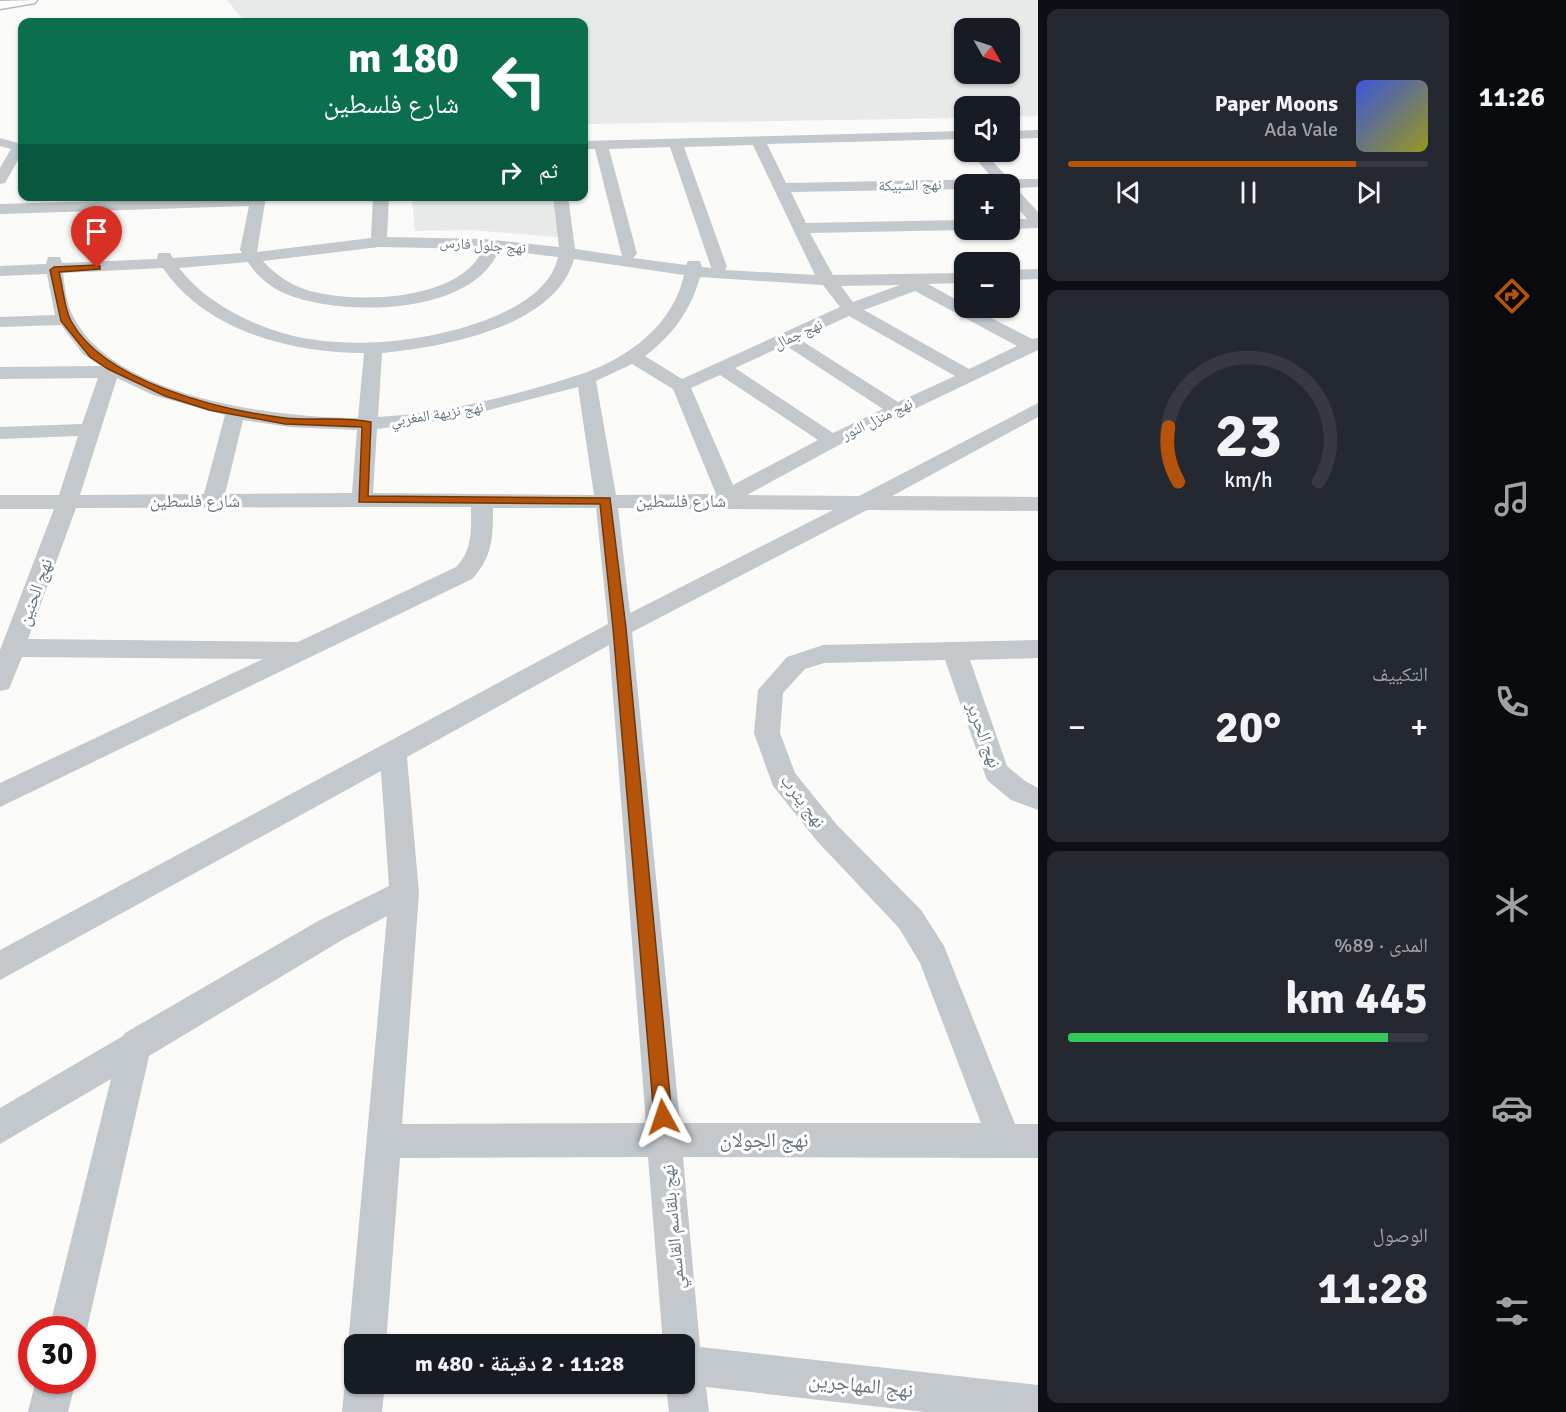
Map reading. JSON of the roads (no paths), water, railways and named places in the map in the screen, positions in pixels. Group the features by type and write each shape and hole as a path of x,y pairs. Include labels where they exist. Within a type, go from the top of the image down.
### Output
{"highway":[{"path":"0,5 30,0"}],"street":[{"path":"1020,135 1038,134"},
{"path":"588,145 954,135"},
{"path":"0,142 17,154 0,180"},
{"path":"759,142 825,277 850,309 969,376"},
{"path":"676,144 719,267"},
{"path":"600,145 629,254"},
{"path":"986,162 996,174"},
{"name":"نهج الشبيكة","path":"1020,185 1038,183"},
{"name":"نهج الشبيكة","path":"782,188 954,186"},
{"path":"0,209 155,201"},
{"path":"259,201 256,250 271,278 298,292 345,302 386,302 440,291 460,282 487,262 492,255 493,245"},
{"path":"379,238 381,201"},
{"path":"165,260 191,292 213,308 244,326 280,338 328,346 373,348 427,343 470,332 509,316 536,300 553,285 562,269 567,250 561,201"},
{"path":"1020,202 1038,223"},
{"path":"1020,224 1038,223"},
{"path":"802,228 954,225"},
{"name":"نهج جلول فارس","path":"0,271 54,265 165,260 379,238 486,237 693,268 913,282 954,279"},
{"name":"نهج جلول فارس","path":"379,238 629,254 693,268 719,267 825,277 954,270"},
{"path":"256,250 284,273 312,287 357,295 383,294 421,287 451,275 469,260 471,243"},
{"name":"نهج جلول فارس","path":"0,262 54,265"},
{"name":"نهج نزيهة المغربي","path":"54,265 66,321 93,354 111,370 169,394 235,413 285,421 367,424 446,415 508,402 586,378 633,357 666,328 678,312 686,298 693,268"},
{"path":"1020,267 1038,266"},
{"path":"1020,275 1038,274"},
{"path":"913,282 1035,344"},
{"name":"نهج جمال","path":"681,386 913,282"},
{"path":"0,322 66,321"},
{"path":"786,339 897,410"},
{"name":"نهج منزل النور","path":"723,499 832,441 1035,344"},
{"path":"363,500 373,348"},
{"path":"633,357 681,386 723,499"},
{"path":"722,368 832,441"},
{"path":"0,373 111,370"},
{"name":"نهج الحنين","path":"0,682 15,648 111,370"},
{"name":"نهج بلقاسم القاسمي","path":"586,378 606,501 620,628 681,1334"},
{"path":"0,966 620,628 863,503 1038,409"},
{"path":"213,501 235,413"},
{"path":"0,433 90,430"},
{"name":"شارع فلسطين","path":"0,502 64,509 213,501 363,500 482,509 606,501 723,499 1038,504"},
{"path":"0,796 464,573 475,564 480,555 482,509 64,509"},
{"path":"15,648 301,650"},
{"name":"نهج يثرب","path":"1022,1141 933,956 910,919 827,833 783,778 767,733 771,690 796,663 823,654 1038,649"},
{"name":"نهج الحرير","path":"954,650 996,772 1008,785 1024,795 1038,799"},
{"path":"369,1334 404,893 393,752"},
{"path":"0,1127 331,930 404,893"},
{"path":"71,1316 136,1044"},
{"name":"نهج الجولان","path":"383,1141 1022,1141"},
{"name":"نهج المهاجرين","path":"695,1365 1038,1405"},
{"path":"48,1412 52,1394"},
{"path":"362,1412 363,1394"},
{"path":"687,1394 689,1412"}]}
